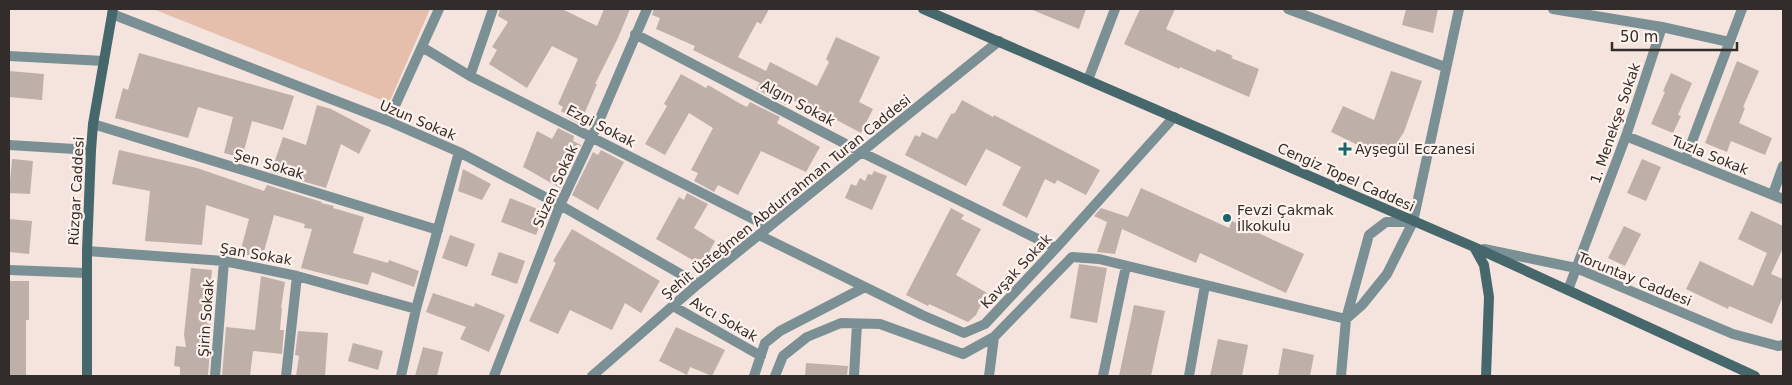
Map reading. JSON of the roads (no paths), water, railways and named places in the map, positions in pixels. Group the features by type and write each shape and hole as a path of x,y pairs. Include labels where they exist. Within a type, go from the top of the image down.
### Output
{"main road":[{"name":"Cengiz Topel Caddesi","path":"925,9 1412,222 1474,247 1755,376"},
{"name":"Rüzgar Caddesi","path":"87,376 87,251 91,150 93,124 113,12"},
{"path":"1474,247 1484,265 1489,297 1486,376"}],"street":[{"path":"388,121 439,9"},
{"path":"470,76 493,9"},
{"name":"Süzen Sokak","path":"494,376 560,205 592,137 647,9"},
{"path":"1088,80 1115,9"},
{"path":"1288,9 1445,67"},
{"path":"1346,319 1362,305 1387,274 1412,222 1459,9"},
{"path":"1553,9 1662,27 1729,42"},
{"path":"1685,160 1742,9"},
{"name":"Uzun Sokak","path":"113,12 388,121 459,152 560,205 698,284"},
{"name":"1. Menekşe Sokak","path":"1568,290 1626,136 1662,27"},
{"name":"Algın Sokak","path":"635,34 861,152 1056,248"},
{"name":"Şehit Üsteğmen Abdurrahman Turan Caddesi","path":"592,376 698,284 999,41"},
{"name":"Ezgi Sokak","path":"422,47 470,76 769,227"},
{"path":"9,56 104,61"},
{"name":"Kavşak Sokak","path":"759,235 922,315 964,333 984,324 1056,248 1174,117"},
{"name":"Şen Sokak","path":"93,124 438,230"},
{"name":"Tuzla Sokak","path":"1626,136 1783,199"},
{"path":"9,145 91,150"},
{"path":"401,376 416,309 459,152"},
{"path":"1773,194 1783,166"},
{"path":"1341,376 1346,319 1369,235 1386,222 1412,222"},
{"name":"Toruntay Caddesi","path":"1474,247 1576,268 1733,334 1778,346 1783,345"},
{"name":"Şan Sokak","path":"87,251 224,261 297,276 416,309"},
{"path":"775,376 783,356 807,337 841,323 880,324 963,354 994,336 1072,258 1098,259 1346,319"},
{"name":"Şirin Sokak","path":"215,376 224,261"},
{"path":"1103,376 1126,266"},
{"path":"9,270 87,273"},
{"path":"286,376 297,276"},
{"path":"1189,376 1205,285"},
{"path":"754,376 765,343 780,331 865,287"},
{"name":"Avcı Sokak","path":"673,306 761,356"},
{"path":"854,376 857,324"},
{"path":"989,376 994,336"}],"place":[{"name":"Ayşegül Eczanesi","path":"1345,149"},
{"name":"Fevzi Çakmak İlkokulu","path":"1227,218"}]}
